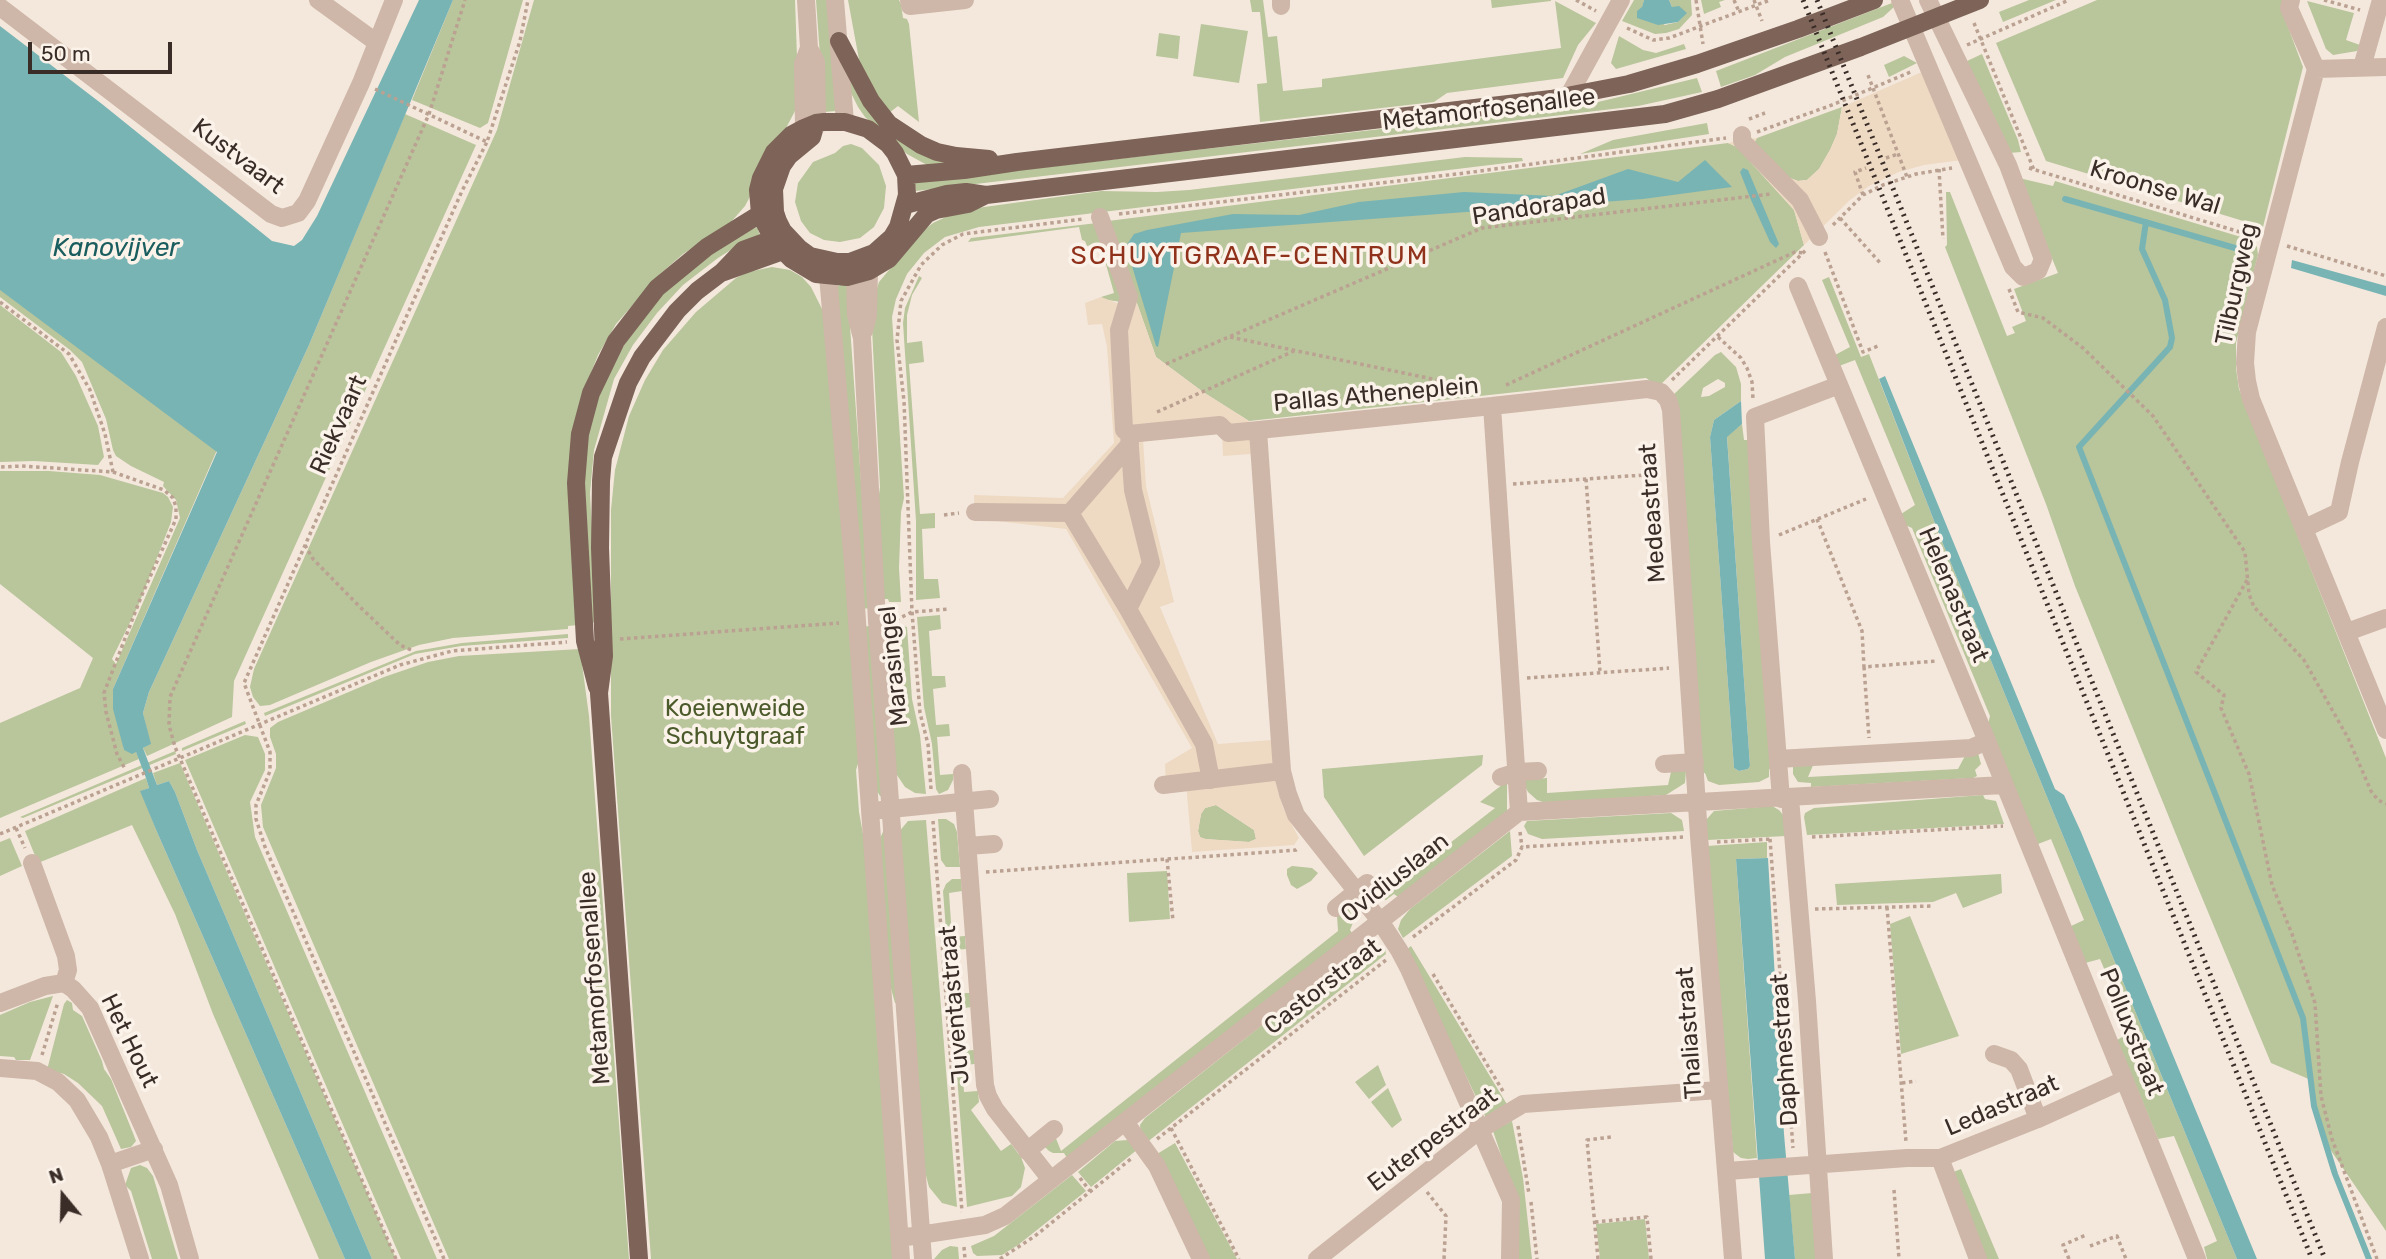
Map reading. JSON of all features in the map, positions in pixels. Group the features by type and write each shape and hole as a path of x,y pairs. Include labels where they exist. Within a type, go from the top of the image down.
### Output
{"main road":[{"name":"Metamorfosenallee","path":"905,175 1569,95 1629,84 1717,58 1874,0"},
{"name":"Metamorfosenallee","path":"905,205 947,194 966,192 986,195 1665,114 1708,102 1980,0"},
{"path":"839,41 871,101 889,124 937,152 1017,162"},
{"path":"845,122 868,129 888,144 901,163 905,175 905,205 903,217 892,237 874,253 862,269 828,276 804,268 781,243 760,214 758,190 767,163 781,144 810,126 845,122"},
{"path":"781,243 783,231 775,212 774,189 777,177 789,156 812,137 810,126"},
{"name":"Metamorfosenallee","path":"862,269 889,258 921,220 936,210 968,204 986,195"},
{"name":"Metamorfosenallee","path":"599,693 585,641 576,483 580,434 591,393 616,341 657,288 707,247 760,214"},
{"path":"781,243 810,256 862,269"},
{"name":"Metamorfosenallee","path":"639,1259 599,693 604,640 600,548 601,481 608,437 628,383 659,334 697,291 722,272 781,243"}],"street":[{"name":"Kustvaart","path":"0,7 271,214 282,218 298,213 307,201 361,83 394,0"},
{"path":"806,0 808,48 803,64 810,126"},
{"path":"835,0 845,122"},
{"path":"910,3 965,0"},
{"path":"1569,95 1620,0"},
{"path":"1900,0 1912,27 1921,67 2013,267 2023,277 2038,271 2043,258 2008,165 1928,0"},
{"path":"2291,0 2289,8 2316,69 2386,67"},
{"path":"320,1 376,42"},
{"path":"2362,67 2379,7"},
{"name":"Tilburgweg","path":"2316,69 2247,332 2245,363 2251,399 2386,730"},
{"path":"1741,135 1742,141 1800,200 1819,237"},
{"path":"1100,217 1129,298 1119,330 1124,430 1129,439 1133,490 1151,563 1128,609"},
{"name":"Marasingel","path":"862,269 868,315 862,338 877,621 923,1259"},
{"name":"Marasingel","path":"828,276 858,621 901,1259"},
{"name":"Helenastraat","path":"1798,286 1987,741 2019,825"},
{"path":"2305,528 2339,512 2386,327"},
{"path":"1786,798 1778,759 1761,542 1755,417 1839,385"},
{"path":"1492,406 1647,389 1661,392"},
{"name":"Medeastraat","path":"1661,392 1668,400 1671,410 1698,803"},
{"name":"Pallas Atheneplein","path":"1510,1259 1511,1200 1399,950 1361,888 1313,840 1296,815 1282,771 1258,431 1492,406 1511,679 1509,774 1519,812"},
{"path":"1070,513 1129,439 1220,425 1228,433 1258,431"},
{"path":"975,512 1070,513"},
{"path":"1070,513 1204,744 1211,780"},
{"path":"2347,632 2386,618"},
{"path":"1778,759 1971,748 1987,741"},
{"path":"1664,764 1696,762"},
{"path":"1163,785 1282,771"},
{"path":"1509,774 1538,771"},
{"name":"Juventastraat","path":"962,773 985,1085 995,1108 1051,1180"},
{"path":"1519,812 2003,785"},
{"name":"Daphnestraat","path":"1786,798 1794,838 1824,1259"},
{"path":"871,811 990,799"},
{"name":"Thaliastraat","path":"1698,803 1733,1259"},
{"name":"Ovidiuslaan","path":"900,1238 985,1225 1005,1216 1519,812"},
{"name":"Polluxstraat","path":"2019,825 2197,1259"},
{"path":"968,846 994,845"},
{"path":"32,863 66,956 68,971 64,983"},
{"name":"Ovidiuslaan","path":"1336,908 1361,888"},
{"name":"Het Hout","path":"0,1003 45,986 64,983 90,1008 169,1185 190,1259"},
{"path":"1994,1054 2011,1060 2019,1069 2038,1119"},
{"path":"0,1068 37,1071 58,1083 77,1100 99,1137 110,1164 140,1259"},
{"name":"Ledastraat","path":"1727,1171 1750,1169 1794,1157 1817,1164 1940,1158 2038,1119 2124,1080"},
{"name":"Euterpestraat","path":"1317,1259 1481,1129 1522,1104 1719,1090"},
{"path":"1125,1122 1157,1166 1201,1259"},
{"path":"1027,1151 1054,1129"},
{"path":"110,1164 154,1149"},
{"path":"1940,1158 1978,1259"}],"path":[{"path":"396,1259 180,757 169,725 170,697 429,114 465,0"},
{"name":"Riekvaart","path":"443,1259 265,847 256,819 256,805 270,771 270,752 244,683 462,191 487,142 520,41 528,0"},
{"path":"1576,0 1638,35 1653,40 1669,38 1770,0"},
{"path":"1696,0 1699,27"},
{"path":"1734,0 1739,12"},
{"path":"1754,0 1762,21"},
{"name":"Kroonse Wal","path":"2069,0 1980,39 2034,170 2386,275"},
{"path":"2325,0 2379,7"},
{"path":"1741,135 1770,128 1874,89 1921,67"},
{"path":"1868,75 1907,177"},
{"path":"371,87 487,142"},
{"path":"1100,217 1719,139"},
{"path":"1886,158 1898,154"},
{"path":"1863,195 1854,172 1866,167"},
{"path":"1878,346 1863,352 1819,237 1863,195 1907,177 1958,167"},
{"path":"1939,169 1943,239"},
{"name":"Pandorapad","path":"1166,364 1482,228 1775,194"},
{"name":"Marasingel","path":"965,1259 928,744 920,713 912,612 904,401 897,340 901,301 921,265 942,245 963,234 1100,217"},
{"path":"1840,218 1882,265"},
{"path":"1503,386 1795,251 1804,253 1661,392"},
{"path":"0,302 69,354 85,381 97,411 111,455 113,472"},
{"path":"1229,337 1480,389"},
{"path":"1718,337 1741,358 1747,368 1752,382 1755,417"},
{"path":"1129,439 1135,423 1201,390 1296,350"},
{"path":"2124,386 2153,416 2245,552 2249,594 2254,607 2304,660 2348,738 2371,792 2386,804"},
{"path":"0,467 113,472 164,490 173,498 176,519 141,597 104,693 117,754 125,769"},
{"path":"1498,485 1675,473"},
{"path":"1586,479 1600,673"},
{"path":"1761,542 1883,492"},
{"path":"1817,519 1861,631 1870,754"},
{"path":"305,545 313,559 359,606 400,645 411,650"},
{"path":"2248,578 2196,671 2224,695 2221,708 2249,774 2272,885 2315,1003 2321,1096 2332,1139 2377,1259"},
{"path":"877,621 896,620 912,612 950,609"},
{"path":"604,640 858,621"},
{"path":"0,834 400,665 452,651 585,641"},
{"path":"1864,667 1953,660"},
{"path":"1511,679 1689,666"},
{"path":"1700,840 1794,838 2019,825"},
{"path":"1770,839 1794,1157"},
{"path":"937,876 1296,850 1313,840"},
{"name":"Castorstraat","path":"1000,1259 1035,1236 1411,938 1516,860 1521,847 1700,840"},
{"path":"1273,846 1274,852"},
{"path":"1167,859 1173,921"},
{"path":"1886,906 1907,1158"},
{"path":"1799,909 1934,906"},
{"path":"1432,972 1514,1109 1522,1145 1537,1259"},
{"path":"37,1071 64,983"},
{"path":"1902,1083 1916,1081"},
{"path":"1171,1128 1240,1259"},
{"path":"1598,1259 1587,1140 1611,1137"},
{"path":"1416,1180 1446,1216 1444,1259"},
{"path":"1894,1190 1899,1259"},
{"path":"1595,1222 1647,1217 1651,1259"},
{"path":"2069,1259 2063,1245 2086,1236"},
{"path":"2090,1246 2117,1236 2126,1259"}],"green space":[{"path":"453,0 523,0 488,123 480,128 412,100"},
{"path":"534,0 795,0 798,86 795,111 745,206 731,222 683,254 660,274 616,324 598,355 585,388 578,625 568,626 568,629 453,638 419,645 371,662 270,705 260,706 250,687 254,669 497,130"},
{"path":"816,0 828,0 836,111 824,112"},
{"path":"848,0 899,0 903,18 907,19 909,24 919,122 898,106 889,113 879,103 860,65"},
{"path":"1250,0 1263,0 1268,37 1277,36 1283,91 1322,87 1322,79 1561,48 1555,1 1596,23 1578,45 1563,78 1447,93 1434,102 1260,122 1257,84 1267,83 1260,12 1252,12"},
{"path":"1491,0 1551,0 1551,1 1492,8"},
{"path":"1634,0 1644,0 1642,8 1665,25 1678,22 1686,13 1672,7 1669,0 1691,0 1692,15 1679,29 1655,34 1622,21"},
{"path":"1701,0 1725,0 1719,2 1721,7 1704,14"},
{"path":"2029,0 2056,0 2003,22 1999,12"},
{"path":"2097,0 2282,0 2282,11 2303,67 2263,227 2046,161 1996,43"},
{"path":"2307,1 2354,13 2346,40 2360,45 2357,51 2333,55 2326,49"},
{"path":"1892,3 1894,7 1883,17 1785,57 1755,75 1721,87 1716,71"},
{"path":"1201,24 1248,31 1239,83 1193,76"},
{"path":"1159,33 1180,36 1178,59 1156,56"},
{"path":"1619,36 1643,50 1656,53 1684,44 1686,49 1616,69 1611,63"},
{"path":"1982,54 2021,152 2009,153 1967,61"},
{"path":"1904,56 1917,63 1889,77 1884,65"},
{"path":"849,70 857,92 963,163 927,165 907,154 865,117 858,107 849,89"},
{"path":"1697,78 1702,92 1638,106 916,191 915,182 1594,103"},
{"path":"1842,107 1837,134 1830,150 1819,169 1807,180 1790,178 1754,143 1757,138"},
{"path":"405,114 476,145 234,681 232,717 147,756 143,748 150,744 143,713 149,692 309,345"},
{"path":"1707,123 1709,134 1580,154 1613,140"},
{"path":"1728,143 1737,147 1794,210 1804,245 1658,387 1646,378 1249,421 1203,392 1156,357 1108,221"},
{"path":"851,144 862,148 879,165 886,186 884,208 874,227 860,238 840,242 824,240 810,233 801,221 795,202 798,183 813,162"},
{"path":"1465,157 1522,158 1523,161 979,227 945,237 924,253 907,274 896,299 892,317 904,498 899,568 901,602 880,599 877,510 880,487 871,308 879,282 919,234 933,223 952,214 977,208 1101,191 1189,190"},
{"path":"2019,178 2053,186 2055,181 2251,240 2257,247 2258,255 2236,343 2239,389 2386,758 2386,1231 2321,1136 2311,1080 2271,1063 2075,586 2046,504 1945,247 1946,192 1950,192 2007,336 2015,333 2012,327 2026,321 2014,289 2058,273"},
{"path":"1097,223 1123,297 1121,302 1102,299 1101,297 1114,293 1100,243 1087,246 1082,240 1079,227 968,242 971,238"},
{"path":"757,227 760,235 718,258 683,285 633,345 614,379 594,450 590,493 597,622 589,623 581,500 586,437 605,377 639,320 677,278 741,234"},
{"name":"Koeienweide Schuytgraaf","path":"772,267 790,270 802,277 811,287 824,313 861,754 856,770 859,812 867,856 897,1259 651,1259 611,716 611,510 615,470 629,416 645,380 663,350 696,312 736,278 748,272"},
{"path":"919,276 922,278 912,295 907,315 907,343 922,341 924,362 909,364 920,514 935,513 935,528 922,529 924,579 938,579 940,598 916,600 916,521 903,323 905,308"},
{"path":"1829,277 1861,357 1869,354 1943,544 2237,1259 2207,1259 2204,1247 2217,1241 2174,1136 2158,1139 2117,1040 2131,1032 2100,959 2085,963 2071,926 2084,920 2051,839 2038,844 1988,724 1990,716 1912,528 1905,525 1901,514 1915,505 1855,360 1839,366 1835,355 1850,347 1822,280"},
{"path":"847,284 870,608 861,609 836,286"},
{"path":"0,289 217,450 113,689 124,750 136,752 139,759 0,818 0,723 80,688 93,658 0,584 0,471 100,475 163,493 168,497 173,507 171,522 138,606 112,659 116,664 180,518 176,500 163,486 164,482 116,456 106,419 82,362 0,297"},
{"path":"0,305 61,352 76,376 98,426 104,457 98,465 0,462"},
{"path":"1721,352 1736,367 1741,384 1741,401 1714,420 1710,437 1734,768 1739,771 1750,766 1727,436 1742,424 1744,440 1749,440 1774,769 1769,769 1769,777 1759,782 1719,785 1708,781 1705,773 1701,774 1671,397","holes":["1718,379 1725,383 1725,387 1709,396 1701,397 1703,388"]},
{"path":"940,615 941,629 929,631 932,676 945,676 946,687 933,689 936,725 949,724 950,736 937,737 940,775 953,774 953,780 948,790 939,794 936,789 932,744 924,707 917,617"},
{"path":"893,624 907,627 912,699 920,735 926,794 915,793 905,787 895,772 887,688 897,686 892,643"},
{"path":"870,626 885,798 880,796 875,788 862,627"},
{"path":"568,634 568,638 461,646 415,654 265,716 264,713 416,651 462,643"},
{"path":"580,649 589,716 629,1259 449,1259 263,827 261,805 276,768 270,728 278,722 384,677 428,662 459,656"},
{"path":"245,721 246,724 182,751 182,748"},
{"path":"245,735 258,737 265,754 265,770 250,802 255,837 437,1259 401,1259 185,760"},
{"path":"175,751 176,754 20,817"},
{"path":"1978,753 1981,764 1975,770 1977,776 1973,778 1811,787 1811,783 1798,782 1793,774 1793,764 1814,763 1808,777 1958,769 1965,756"},
{"path":"1483,755 1482,765 1364,856 1324,797 1322,769"},
{"path":"180,763 396,1259 372,1259 197,850 175,792 169,781 157,785 153,773"},
{"path":"1686,771 1685,783 1666,795 1546,803 1537,800 1525,786 1525,780 1547,778 1547,793 1668,785 1671,772"},
{"path":"146,778 149,788 141,791 157,832 345,1259 319,1259 213,1014 175,914 132,825 38,863 25,831"},
{"path":"1507,781 1507,811 1398,897 1394,894 1386,900 1376,898 1370,890 1382,880 1396,885 1495,808 1480,802"},
{"path":"1983,795 1985,799 1996,801 2004,824 1807,835 1805,813 1814,808"},
{"path":"1216,805 1254,830 1256,839 1249,842 1200,837 1198,831 1201,814 1205,808"},
{"path":"1772,806 1784,816 1786,836 1707,840 1706,820 1714,811"},
{"path":"1671,813 1682,820 1684,831 1542,839 1528,834 1524,826 1527,821"},
{"path":"938,819 946,819 954,824 960,867 946,867 941,860"},
{"path":"926,820 957,1207 942,1203 929,1187 921,1157 898,833 908,821"},
{"path":"885,827 899,1003 895,1003 887,974 877,846"},
{"path":"1510,831 1512,856 1403,938 1398,929 1410,909"},
{"path":"10,838 22,866 0,876 0,842"},
{"path":"1767,842 1767,858 1736,859 1757,1158 1748,1159 1733,1152 1707,846"},
{"path":"1292,866 1312,868 1318,873 1311,881 1297,889 1291,885 1287,875 1287,869"},
{"path":"1167,871 1170,919 1129,922 1127,873"},
{"path":"2001,874 2002,893 1963,908 1956,893 1933,902 1837,905 1835,884"},
{"path":"952,879 961,879 962,891 949,893 952,937 965,936 966,949 953,950 956,993 971,993 972,1007 957,1009 961,1051 974,1050 975,1064 962,1065 964,1092 978,1091 979,1102 971,1110 1001,1151 1011,1144 1025,1168 1021,1187 1012,1196 967,1207 943,891"},
{"path":"1348,907 1354,920 1350,930 1352,933 1067,1158 1064,1153 1053,1153 1044,1146 1055,1136 1061,1151 1338,931 1337,916"},
{"path":"1910,916 1959,1036 1901,1054 1890,924"},
{"path":"1371,944 1385,949 1386,954 1146,1143 1140,1125 1145,1118 1363,945"},
{"path":"1411,946 1508,1106 1487,1120 1406,950"},
{"path":"53,996 30,1060 0,1056 0,1015 30,1002"},
{"path":"67,1000 72,1003 73,1010 82,1016 104,1069 111,1079 136,1141 131,1147 121,1149 102,1106 78,1083 64,1074 47,1070"},
{"path":"1378,1065 1386,1085 1369,1099 1355,1082"},
{"path":"1388,1088 1402,1120 1392,1128 1371,1102"},
{"path":"1512,1121 1523,1178 1532,1259 1515,1259 1515,1197 1493,1131"},
{"path":"1128,1140 1138,1149 1091,1187 1078,1172 1115,1141"},
{"path":"1175,1143 1237,1259 1207,1259 1157,1154"},
{"path":"140,1165 147,1168 153,1176 178,1259 152,1259 131,1191 125,1185 131,1168"},
{"path":"1961,1169 1999,1259 1984,1259 1951,1173"},
{"path":"1072,1175 1086,1191 1018,1245 1002,1255 977,1256 973,1253 971,1246 994,1236"},
{"path":"1812,1193 1817,1259 1795,1259 1789,1195"},
{"path":"1645,1219 1649,1259 1600,1259 1596,1224"},
{"path":"950,1246 958,1247 959,1259 934,1259 942,1250"}],"shaded area":[{"path":"1924,71 1962,160 1924,165 1899,172 1869,186 1850,200 1804,245 1794,210 1737,147 1728,143 1757,138 1754,143 1790,178 1807,180 1819,169 1830,150 1837,134 1842,107"},
{"path":"1108,221 1156,357 1203,392 1249,421 1251,454 1223,456 1222,433 1143,439 1146,486 1174,602 1160,607 1218,744 1272,740 1277,788 1283,808 1299,838 1294,845 1192,852 1186,783 1166,785 1165,764 1192,748 1066,529 988,520 975,521 974,495 1063,498 1114,443 1107,347 1102,324 1088,325 1085,303 1101,297 1121,303","holes":["1216,805 1254,830 1256,839 1249,842 1206,839 1200,837 1198,831 1205,808"]}],"water":[{"name":"Kanovijver","path":"419,0 453,0 309,345 149,692 143,713 151,744 143,748 157,785 169,781 175,792 197,850 372,1259 345,1259 157,832 140,791 149,788 146,778 136,752 132,754 124,750 113,709 113,689 217,452 0,290 0,26 272,241 294,246 302,240 317,216"},
{"path":"1644,0 1669,0 1672,7 1679,6 1687,13 1678,22 1658,25 1637,18 1637,11"},
{"path":"1705,160 1732,187 1643,199 1181,233 1158,347 1126,246 1134,234 1147,230 1233,214 1299,215 1359,202 1464,192 1554,196 1628,169 1678,182"},
{"path":"1743,168 1748,170 1779,244 1776,248 1770,242 1751,200 1740,172"},
{"path":"2292,260 2386,286 2386,296 2291,268"},
{"path":"1885,376 2055,789 2064,795 2081,832 2257,1259 2237,1259 1943,544 1879,379"},
{"path":"1741,401 1742,424 1727,437 1750,766 1739,771 1734,768 1710,437 1714,420"},
{"path":"1768,858 1784,1134 1795,1259 1765,1259 1736,859"}],"waterway":[{"path":"2065,199 2242,250"},
{"path":"2146,222 2142,249 2165,300 2172,338 2170,347 2079,447 2303,1018 2314,1106 2335,1174 2369,1259"}],"railway":[{"path":"1803,0 2312,1259"},
{"path":"1817,0 2325,1259"}],"district":[{"name":"SCHUYTGRAAF-CENTRUM","path":"1250,256"}]}
